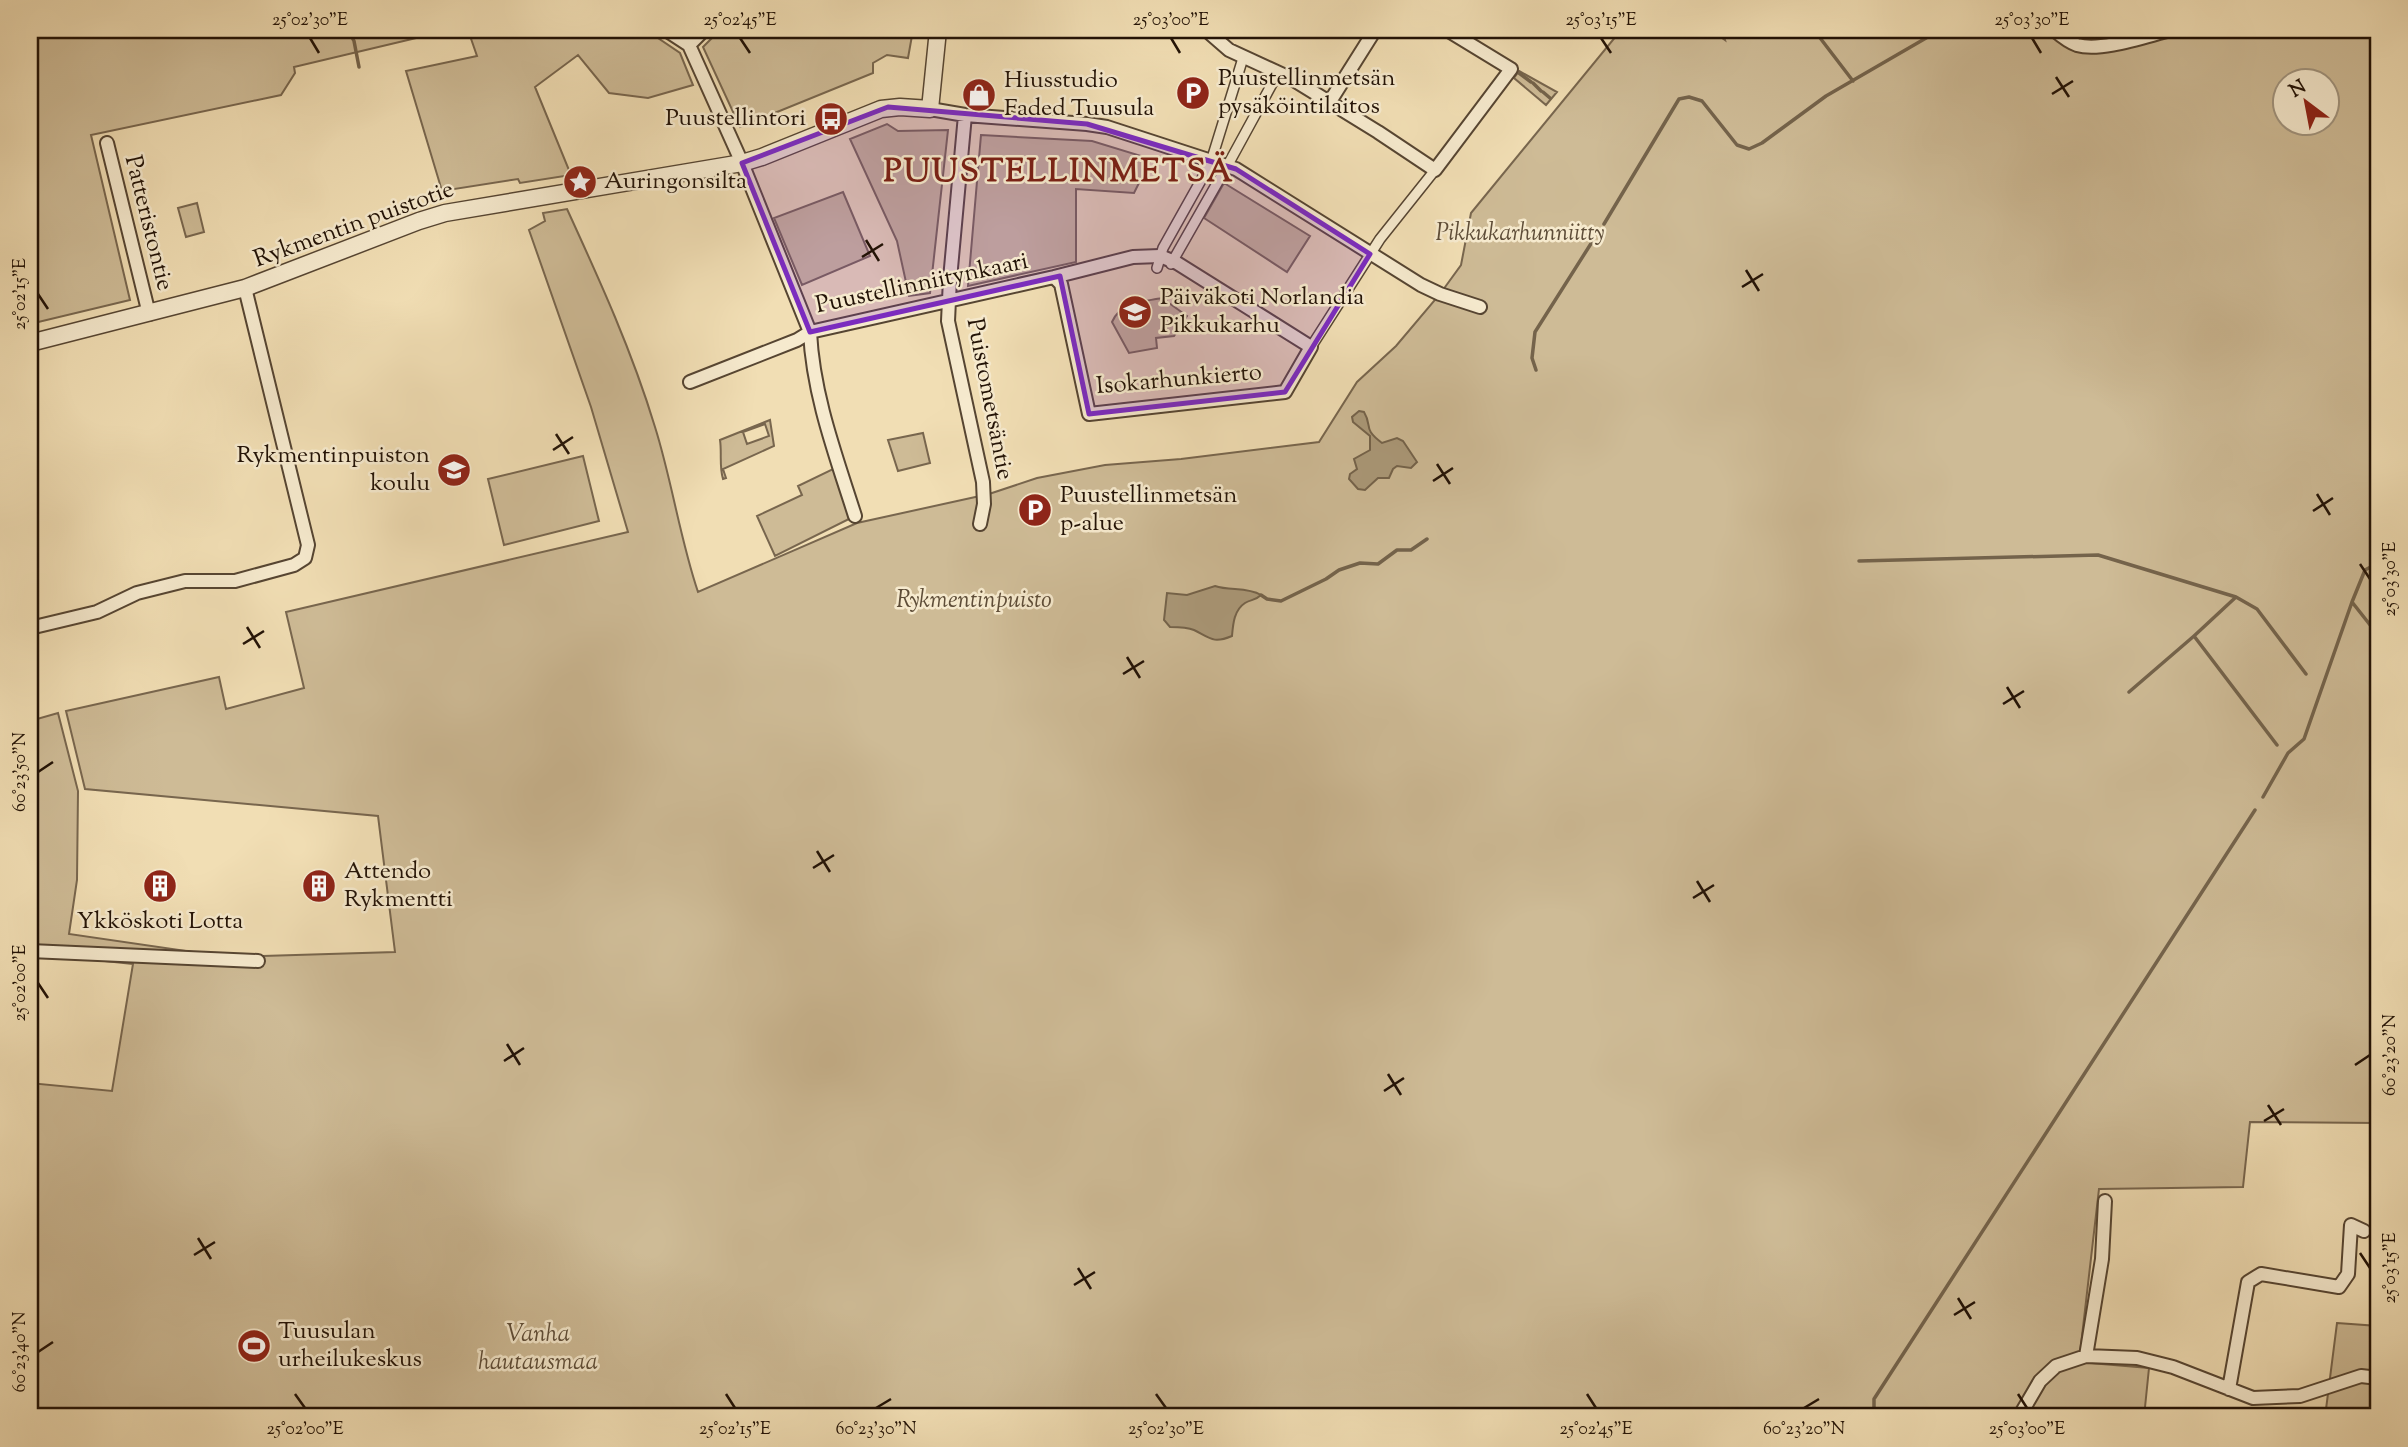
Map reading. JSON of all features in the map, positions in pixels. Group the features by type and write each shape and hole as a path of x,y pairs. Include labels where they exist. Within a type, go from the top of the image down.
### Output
{"street":[{"path":"666,30 689,44 704,30"},
{"path":"930,109 938,30"},
{"path":"1206,30 1221,35 1229,50 1242,58 1278,73 1378,132 1435,170"},
{"path":"1329,103 1376,30"},
{"path":"1311,347 1370,254 1511,69 1447,30"},
{"path":"2054,30 2078,46 2100,46 2171,30"},
{"name":"Puustellinniitynkaari","path":"689,44 742,163 810,332 1133,257 1167,262"},
{"path":"1213,155 1242,58"},
{"path":"1230,160 1278,73"},
{"name":"Rykmentin puistotie","path":"30,343 245,288 419,221 472,207 742,163 881,108 900,107 1107,127 1227,166 1255,180 1370,254 1440,294 1480,307"},
{"name":"Puistometsäntie","path":"965,115 948,321 983,482 984,503 980,524"},
{"name":"Patteristontie","path":"107,143 149,314"},
{"path":"1167,262 1209,166"},
{"path":"1167,262 1224,171"},
{"name":"Isokarhunkierto","path":"1054,277 1061,284 1089,414 1285,392 1311,347 1167,262"},
{"path":"30,628 97,612 137,593 185,581 235,581 294,565 305,558 308,545 245,288"},
{"path":"690,382 797,340 810,332 811,354 828,431 855,516"},
{"path":"30,951 258,961"},
{"path":"2086,1356 2102,1259 2105,1201"},
{"path":"2230,1389 2248,1282 2261,1274 2339,1287 2348,1273 2351,1225 2364,1231"},
{"path":"2019,1417 2040,1381 2056,1366 2086,1356 2137,1357 2173,1367 2253,1398 2300,1396 2361,1376 2378,1378"}],"highlighted area":[{"path":"888,107 1087,124 1236,169 1370,254 1285,392 1089,414 1060,276 810,332 742,163"}],"green space":[{"path":"30,30 450,30 294,67 295,73 281,95 91,135 130,300 30,324"},
{"path":"468,30 646,30 680,53 693,85 648,98 609,93 578,55 535,87 571,175 520,183 518,179 442,191 406,71 477,56"},
{"path":"720,30 913,30 908,58 887,55 873,63 873,73 740,127 703,47"},
{"path":"1621,30 1716,30 1725,40 1722,30 2378,30 2378,1123 2250,1122 2243,1187 2099,1189 2079,1362 2149,1368 2144,1417 30,1417 30,1083 112,1091 133,964 30,953 30,721 58,713 78,791 77,880 69,934 227,957 395,952 378,816 85,789 66,711 219,677 226,709 304,688 286,612 628,532 591,407 529,230 545,221 543,213 567,209 615,317 655,427 698,592 857,523 989,494 1037,478 1105,465 1181,459 1319,442 1357,382 1396,346 1461,265 1471,213"},
{"path":"1519,71 1557,92 1546,105 1514,78"},
{"path":"887,124 898,131 948,130 930,293 909,296 897,241 850,139"},
{"path":"981,135 1092,141 1151,159 1134,193 1076,189 1076,262 968,286"},
{"path":"1224,183 1310,236 1287,272 1204,218"},
{"path":"843,192 870,256 802,285 774,218"},
{"path":"197,203 204,232 186,237 178,208"},
{"path":"1162,298 1187,316 1174,336 1156,338 1157,348 1129,353 1112,322 1116,315 1127,306"},
{"path":"770,420 774,446 723,469 726,478 723,479 720,440","holes":["765,424 769,436 747,444 743,432"]},
{"path":"923,433 930,463 898,471 888,440"},
{"path":"583,456 599,521 504,545 488,479"},
{"path":"833,469 853,517 775,556 757,516 802,495 798,486"},
{"path":"2337,1323 2378,1326 2378,1417 2325,1417"}],"shaded area":[{"path":"1359,411 1364,412 1370,431 1376,438 1382,443 1397,438 1403,441 1417,462 1411,468 1397,466 1389,478 1378,478 1365,490 1358,489 1349,479 1350,474 1357,469 1354,459 1370,450 1370,436 1353,422 1352,417"},
{"path":"1215,586 1261,595 1238,609 1232,636 1220,640 1212,639 1191,629 1170,627 1164,620 1167,593 1187,595"}],"waterway":[{"path":"348,30 354,41 359,67"},
{"path":"1814,30 1853,81"},
{"path":"1604,224 1679,99 1689,97 1702,101 1737,145 1749,149 1762,143 1826,96 1933,34 1961,30"},
{"path":"1519,73 1531,82"},
{"path":"1533,83 1541,91"},
{"path":"1543,92 1550,98"},
{"path":"1536,370 1532,358 1535,332 1592,242"},
{"path":"1261,595 1267,599 1281,601 1339,570 1360,563 1378,564 1397,550 1411,550 1427,539"},
{"path":"1859,561 2098,555 2236,597 2257,609 2306,674"},
{"path":"2378,563 2365,570 2352,602 2378,635"},
{"path":"2194,636 2236,597"},
{"path":"2263,797 2288,753 2304,739 2352,602"},
{"path":"2129,692 2194,636 2277,745"},
{"path":"1874,1417 1874,1399 2255,810"}],"place":[{"name":"Puustellinmetsän pysäköintilaitos","path":"1193,93"},
{"name":"Hiusstudio Faded Tuusula","path":"979,95"},
{"name":"Puustellintori","path":"831,119"},
{"name":"Auringonsilta","path":"580,182"},
{"name":"Päiväkoti Norlandia Pikkukarhu","path":"1135,312"},
{"name":"Rykmentinpuiston koulu","path":"454,470"},
{"name":"Puustellinmetsän p-alue","path":"1035,510"},
{"name":"Ykköskoti Lotta","path":"160,886"},
{"name":"Attendo Rykmentti","path":"319,886"},
{"name":"Tuusulan urheilukeskus","path":"254,1346"}],"district":[{"name":"PUUSTELLINMETSÄ","path":"1059,173"}],"park label":[{"name":"Pikkukarhunniitty","path":"1520,234"},
{"name":"Rykmentinpuisto","path":"974,601"},
{"name":"Vanha hautausmaa","path":"538,1349"}]}
